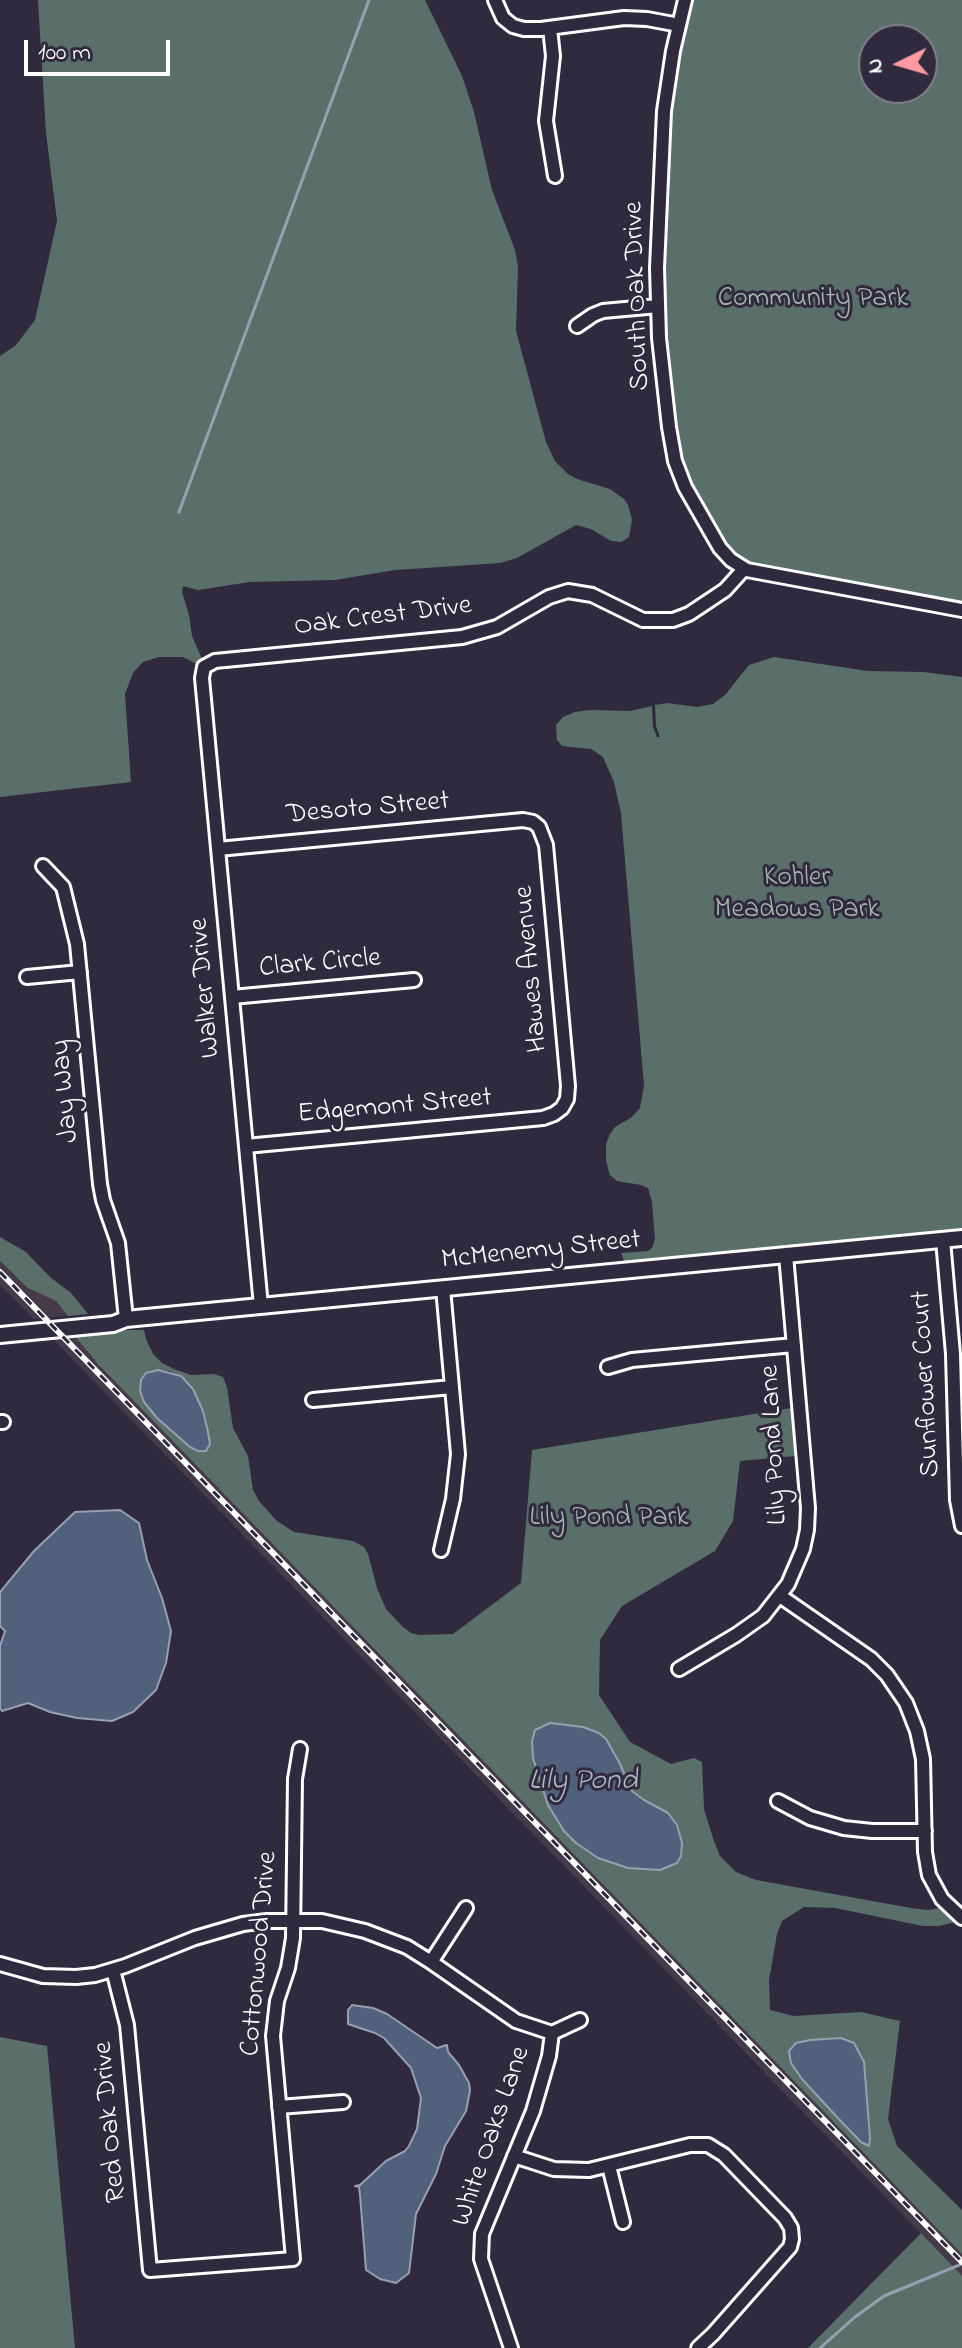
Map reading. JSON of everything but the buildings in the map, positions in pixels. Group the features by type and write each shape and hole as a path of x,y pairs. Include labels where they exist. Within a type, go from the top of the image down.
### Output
{"street":[{"path":"495,0 500,14 513,26 528,30 624,18 653,19 679,25"},
{"name":"South Oak Drive","path":"685,0 663,120 658,306 662,377 669,434 679,472 693,504 718,544 731,560 744,569"},
{"path":"550,28 553,56 546,121 555,176"},
{"path":"577,326 603,311 658,306"},
{"path":"744,569 962,610"},
{"name":"Oak Crest Drive","path":"205,666 217,661 462,637 497,627 549,597 568,591 592,595 643,620 673,620 689,614 725,590 744,569"},
{"name":"Walker Drive","path":"205,666 202,678 261,1306"},
{"name":"Desoto Street","path":"218,849 523,820"},
{"name":"Hawes Avenue","path":"523,820 539,827 545,842 568,1086 564,1105 548,1117"},
{"name":"Jay Way","path":"43,866 58,879 65,891 75,936 100,1184 118,1243 126,1319"},
{"path":"27,977 80,972"},
{"name":"Clark Circle","path":"232,997 414,980"},
{"name":"Edgemont Street","path":"246,1146 548,1117"},
{"name":"McMenemy Street","path":"0,1335 113,1324 126,1319 962,1238"},
{"name":"Sunflower Court","path":"943,1240 958,1360 957,1500 962,1526"},
{"name":"Lily Pond Lane","path":"679,1669 763,1616 780,1596 798,1562 807,1523 807,1501 786,1255"},
{"path":"441,1550 457,1473 457,1441 443,1288"},
{"name":"McMenemy Street","path":"0,1326 113,1315 126,1319"},
{"path":"608,1367 632,1360 794,1345"},
{"path":"313,1400 452,1387"},
{"path":"780,1596 865,1654 897,1689 912,1717 919,1739 924,1775 926,1858 931,1880 945,1902 962,1918"},
{"name":"Cottonwood Drive","path":"293,2259 274,2053 274,2018 291,1954 295,1779 300,1749"},
{"path":"778,1801 810,1818 844,1828 925,1831"},
{"path":"431,1962 466,1908"},
{"path":"0,1964 24,1973 57,1978 95,1975 219,1929 267,1921 322,1921 365,1931 407,1947 516,2021 552,2033 580,2020"},
{"name":"Red Oak Drive","path":"113,1970 127,2025 150,2270 293,2259"},
{"name":"White Oaks Lane","path":"511,2348 485,2274 481,2247 486,2222 542,2084 552,2033"},
{"path":"279,2107 343,2102"},
{"path":"514,2156 554,2169 589,2170 698,2144 708,2145 724,2155 788,2221 792,2239 786,2254 698,2348"},
{"path":"609,2166 623,2222"}],"shaded area":[{"path":"0,1260 49,1285 76,1315 34,1319 0,1285"},
{"path":"71,1331 962,2249 962,2276 48,1334"}],"green space":[{"path":"38,0 425,0 462,76 474,112 492,190 515,250 518,267 516,331 546,442 555,461 568,474 610,489 624,499 632,520 629,537 621,542 611,541 591,529 576,525 517,558 500,563 395,570 335,580 250,582 198,590 183,586 192,636 202,659 197,664 183,657 159,657 143,662 133,673 125,694 131,782 0,797 0,356 16,345 35,320 57,221 46,133"},
{"name":"Community Park","path":"691,0 962,0 962,604 747,563 725,545 690,485 676,438 665,338 663,268 670,111"},
{"name":"Kohler Meadows Park","path":"774,657 868,671 923,672 962,677 962,1231 625,1263 621,1253 648,1251 655,1239 648,1188 617,1181 610,1175 606,1161 606,1144 610,1134 640,1108 644,1086 621,813 614,782 603,757 591,749 562,746 557,740 556,725 563,717 575,712 630,711 652,706 653,727 657,737 660,737 655,705 667,703 697,707 713,704 725,695 749,665"},
{"path":"0,1237 26,1252 71,1293 88,1314 68,1316 56,1301 28,1288 0,1261"},
{"name":"Lily Pond Park","path":"144,1330 153,1354 162,1363 191,1375 214,1374 223,1377 233,1428 248,1456 253,1490 259,1501 277,1521 294,1532 353,1541 364,1547 386,1609 403,1627 419,1635 453,1634 521,1583 532,1450 791,1408 796,1456 740,1461 733,1521 715,1551 622,1606 600,1640 599,1695 630,1742 671,1764 694,1758 702,1762 704,1809 720,1856 736,1872 756,1880 911,1908 939,1908 955,1922 923,1926 835,1908 804,1907 782,1921 769,1980 770,2010 794,2016 861,2012 900,2021 888,2119 897,2146 962,2210 962,2254 98,1364 74,1335","holes":["154,1370 181,1376 193,1389 205,1421 198,1451 157,1418 144,1402 143,1376"]},
{"path":"0,2037 47,2046 75,2348 0,2348"},
{"path":"921,2233 962,2276 962,2348 808,2348"}],"water":[{"path":"158,1370 181,1376 193,1389 208,1432 210,1444 206,1451 190,1447 144,1402 140,1391 141,1380 146,1373"},
{"path":"120,1510 139,1523 147,1560 171,1631 166,1663 156,1690 133,1712 112,1721 77,1718 28,1703 2,1711 0,1646 5,1631 0,1626 0,1592 34,1551 75,1512"},
{"name":"Lily Pond","path":"550,1723 583,1727 606,1739 632,1791 668,1813 677,1825 682,1843 677,1863 660,1870 628,1868 598,1858 564,1831 548,1805 533,1758 535,1730"},
{"path":"352,2005 387,2014 437,2048 447,2045 448,2052 469,2083 466,2111 445,2146 436,2174 416,2214 409,2273 396,2283 380,2279 366,2270 359,2187 355,2186 409,2146 417,2129 421,2098 411,2068 384,2038 348,2024 348,2010"},
{"path":"841,2038 854,2043 864,2062 869,2146 861,2142 836,2116 791,2063 789,2051 796,2043"}],"waterway":[{"path":"179,512 369,0"},
{"path":"820,2348 884,2296 962,2264"}],"railway":[{"path":"0,1272 962,2262"}]}
